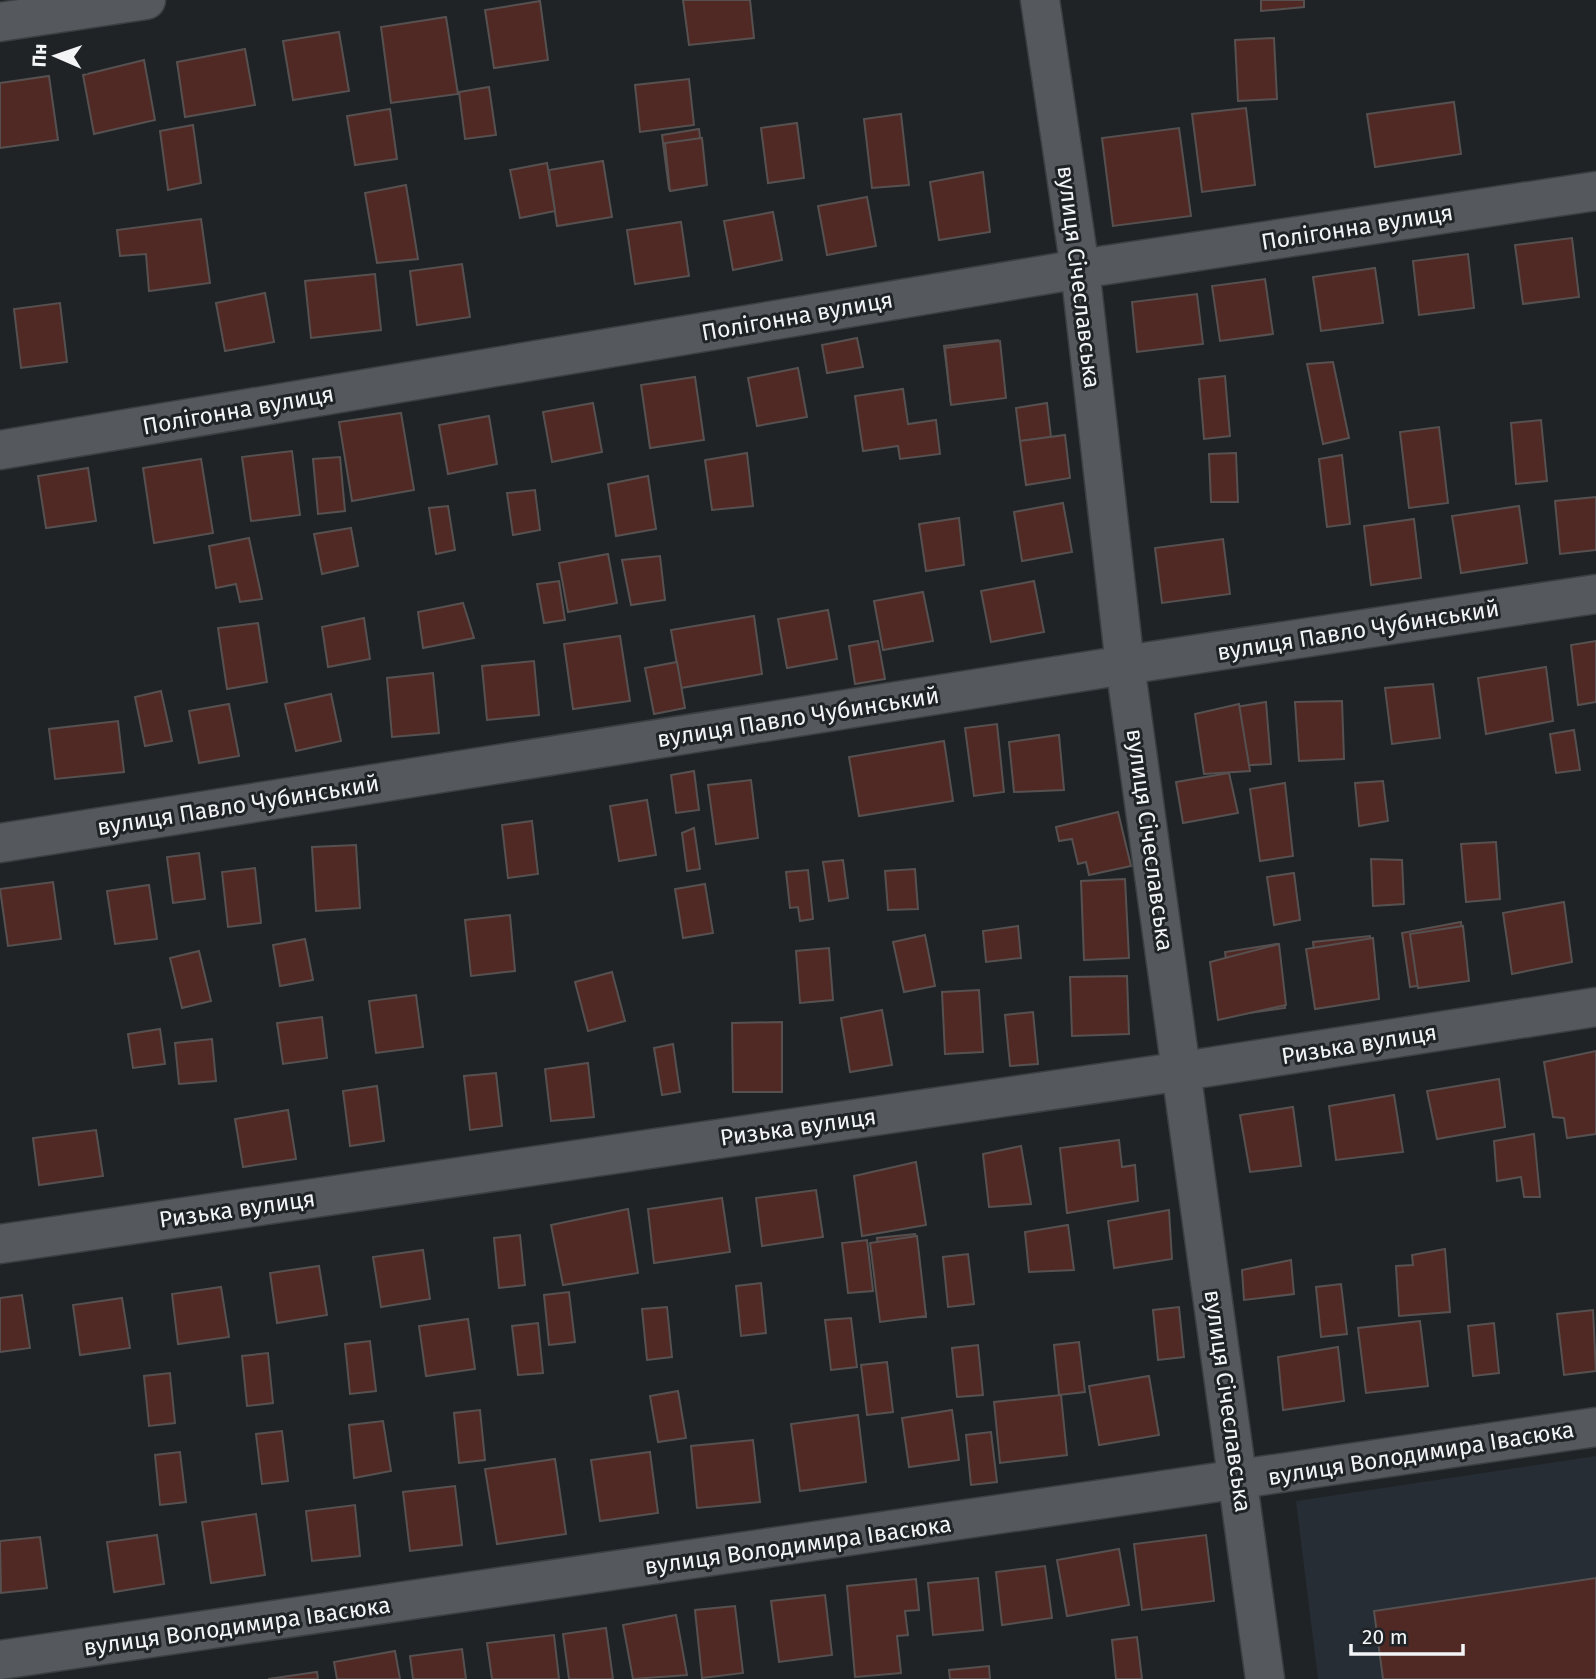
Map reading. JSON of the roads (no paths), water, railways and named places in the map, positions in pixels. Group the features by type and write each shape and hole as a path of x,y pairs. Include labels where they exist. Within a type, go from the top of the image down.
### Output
{"street":[{"path":"0,22 146,0"},
{"name":"вулиця Січеславська","path":"1040,0 1080,269 1125,665 1265,1679"},
{"name":"Полігонна вулиця","path":"0,450 1080,269 1596,191"},
{"name":"вулиця Павло Чубинський","path":"0,843 1125,665 1596,594"},
{"name":"Ризька вулиця","path":"0,1244 1183,1072 1596,1007"},
{"name":"вулиця Володимира Івасюка","path":"0,1660 1596,1427"}]}
